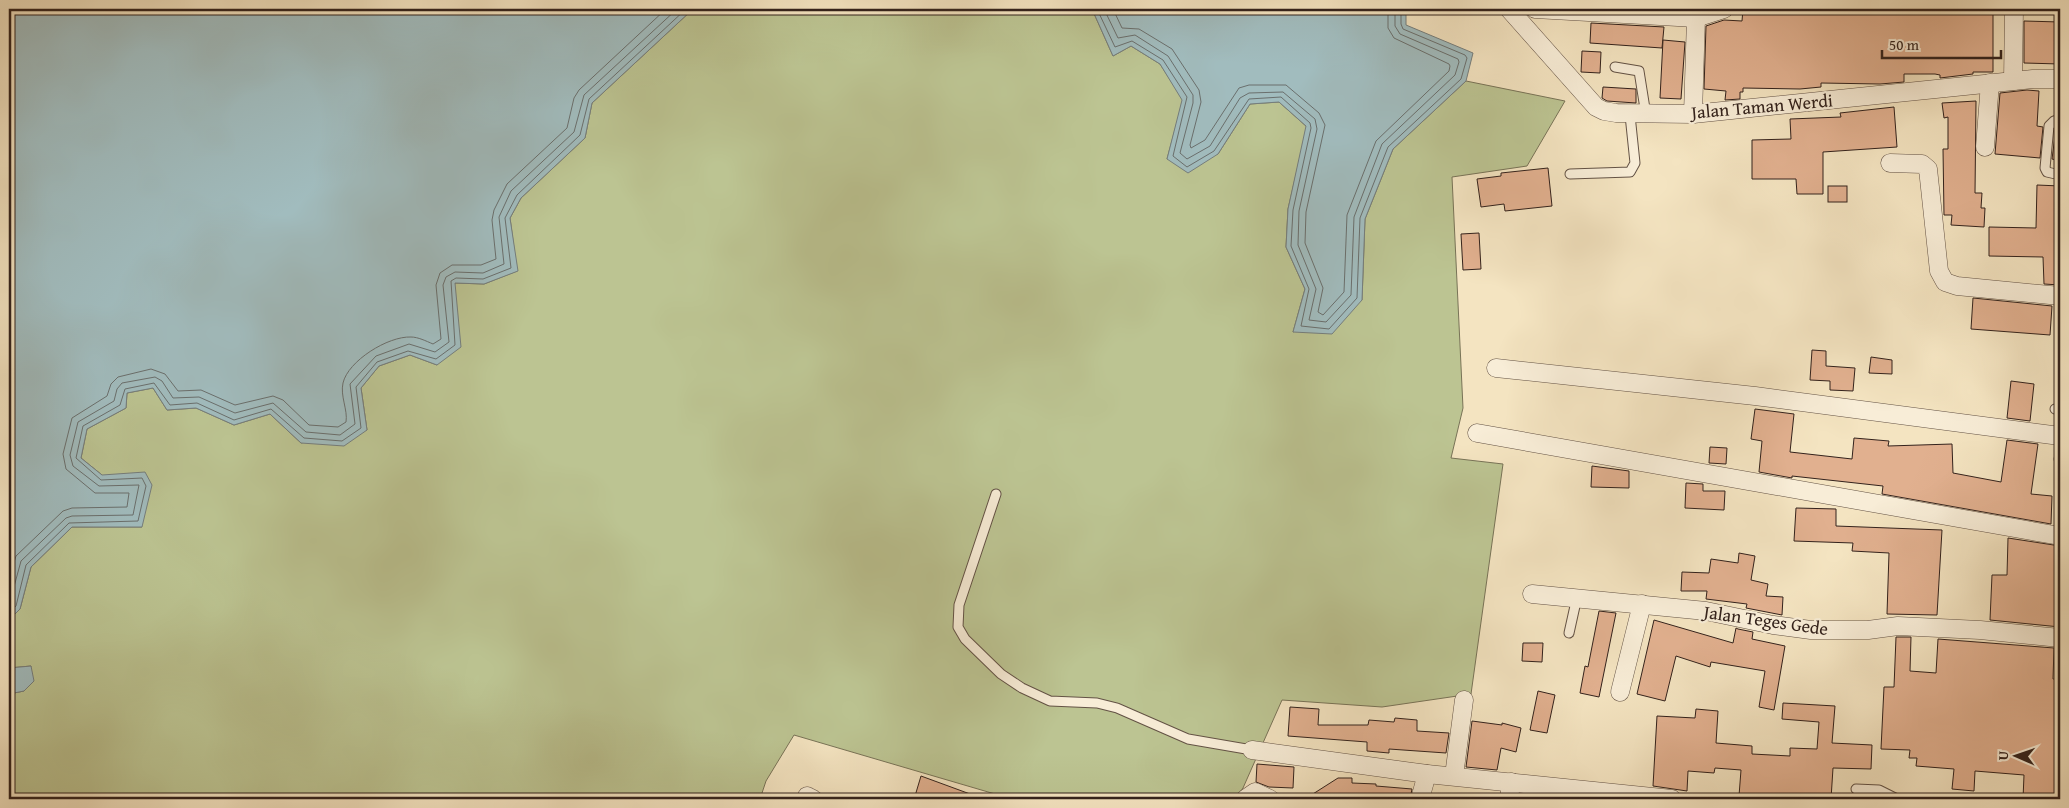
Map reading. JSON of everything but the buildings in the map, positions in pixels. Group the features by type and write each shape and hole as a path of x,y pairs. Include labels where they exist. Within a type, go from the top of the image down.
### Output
{"street":[{"name":"Jalan Taman Werdi","path":"1508,9 1596,107 1604,111 1638,115 1693,114 1990,83 2060,79"},
{"path":"1535,9 1696,18 1724,9"},
{"path":"2013,81 2014,9"},
{"path":"1693,114 1696,18"},
{"path":"1985,147 1990,83"},
{"path":"1890,163 1922,164 1928,169 1939,271 1945,282 1957,286 2060,296"},
{"path":"1496,368 1755,396 2060,436"},
{"path":"1477,433 2060,536"},
{"name":"Jalan Teges Gede","path":"1532,594 1706,611 1773,625 1811,630 1868,630 1898,626 1980,630 2060,638"},
{"path":"1620,692 1642,604"},
{"path":"1454,776 1464,700"},
{"path":"1252,750 1454,776 1510,791 1672,799"},
{"path":"1420,799 1427,774"},
{"path":"1245,799 1255,792 1270,799"}],"lane":[{"path":"1570,174 1630,172 1635,163 1639,71 1615,67"},
{"path":"2060,119 2054,121 2049,126 2045,168 2047,172 2060,175"},
{"path":"996,494 959,605 956,620 965,639 988,662 1022,688 1046,700 1106,705 1128,712 1188,739 1252,750"},
{"path":"1570,633 1577,597"},
{"path":"1856,789 1879,790 1897,799"}],"green space":[{"path":"693,9 1092,9 1113,56 1131,46 1160,64 1183,100 1167,159 1218,154 1250,104 1279,102 1307,127 1288,209 1286,247 1305,289 1293,332 1362,300 1365,219 1393,149 1466,81 1565,101 1527,166 1452,177 1463,408 1451,458 1503,464 1471,694 1382,707 1282,700 1243,788 1235,799 1012,799 794,735 766,781 760,799 9,799 9,694 24,691 31,666 9,668 9,620 20,609 31,567 72,527 142,527 102,475 81,458 87,429 126,408 127,393 153,388 167,410 196,408 234,425 270,414 301,443 367,430 361,388 379,366 410,355 437,365 455,283 484,284 517,271 510,218 521,198 585,138 592,103"}],"water":[{"path":"9,9 693,9 592,103 585,138 521,198 510,218 518,271 484,284 455,283 461,347 437,365 410,355 379,366 361,388 367,430 344,446 301,443 270,414 234,425 196,408 167,410 153,388 127,393 126,408 87,429 81,458 102,475 145,472 152,485 142,527 72,527 31,567 20,609 9,620"},
{"path":"1092,9 1406,9 1406,25 1473,53 1466,81 1393,149 1365,219 1362,300 1332,334 1293,332 1305,289 1286,247 1288,209 1306,126 1279,102 1250,104 1218,154 1188,173 1167,159 1182,100 1160,64 1131,46 1113,56"},
{"path":"31,666 34,681 24,691 9,694 9,668"}]}
